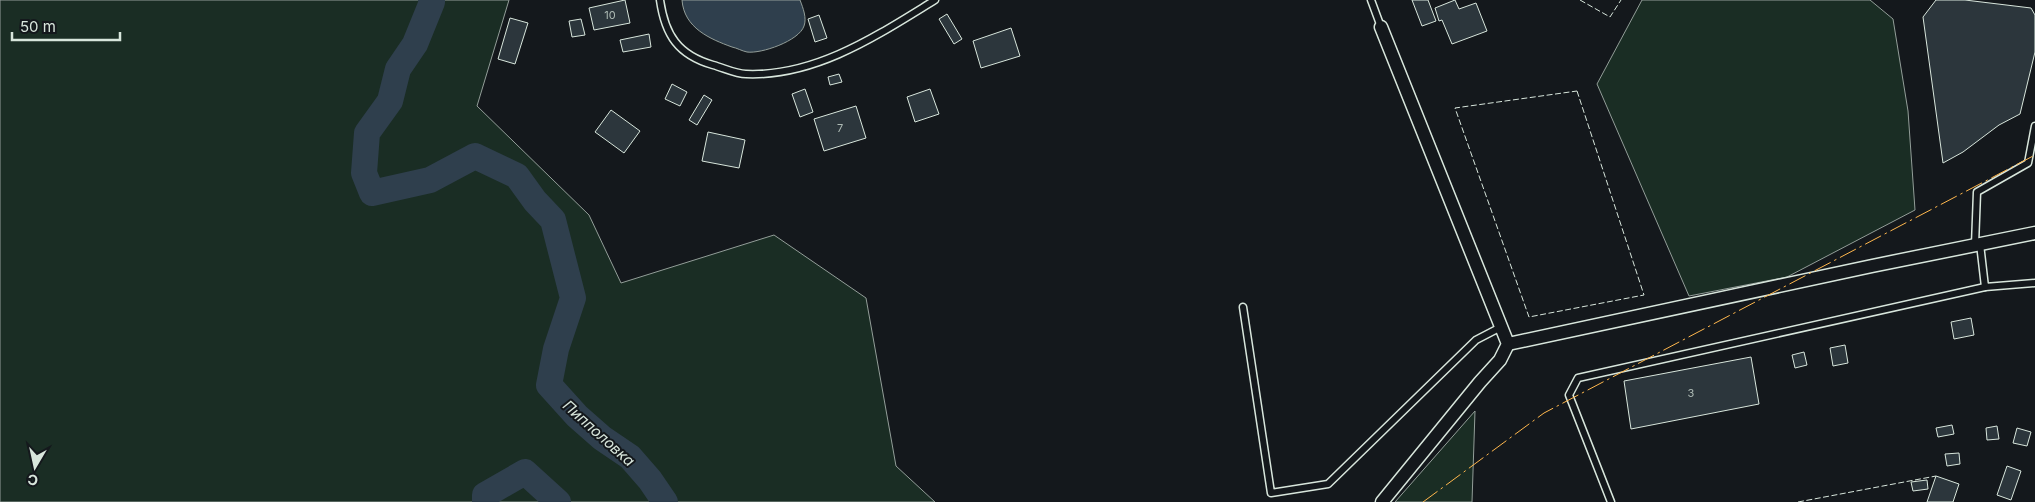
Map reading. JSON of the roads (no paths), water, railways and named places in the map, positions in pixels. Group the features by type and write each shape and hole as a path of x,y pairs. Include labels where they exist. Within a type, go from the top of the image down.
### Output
{"street":[{"path":"1381,27 1508,344 1500,360 1382,502"},
{"path":"1508,344 2035,233"}],"lane":[{"path":"660,0 663,21 677,46 702,62 745,74 788,71 826,59 875,37 934,0"},
{"path":"1371,0 1381,27"},
{"path":"1985,287 1977,245 1977,192 2028,163 2035,126"},
{"path":"1611,502 1569,395 1578,378 1985,287 2035,283"},
{"path":"1243,307 1271,493 1328,484 1476,340 1501,327"}],"water":[{"path":"682,0 800,0 805,23 801,32 779,45 761,51 747,52 715,40 700,31 688,18"}],"waterway":[{"name":"Пипполовка","path":"431,0 432,2 415,44 398,69 390,101 367,133 364,173 372,193 430,180 475,156 517,176 535,201 553,220 573,298 556,349 549,385 577,416 602,438 630,457 650,480 665,502"},
{"name":"Пипполовка","path":"485,502 485,495 525,472 558,502"}]}
